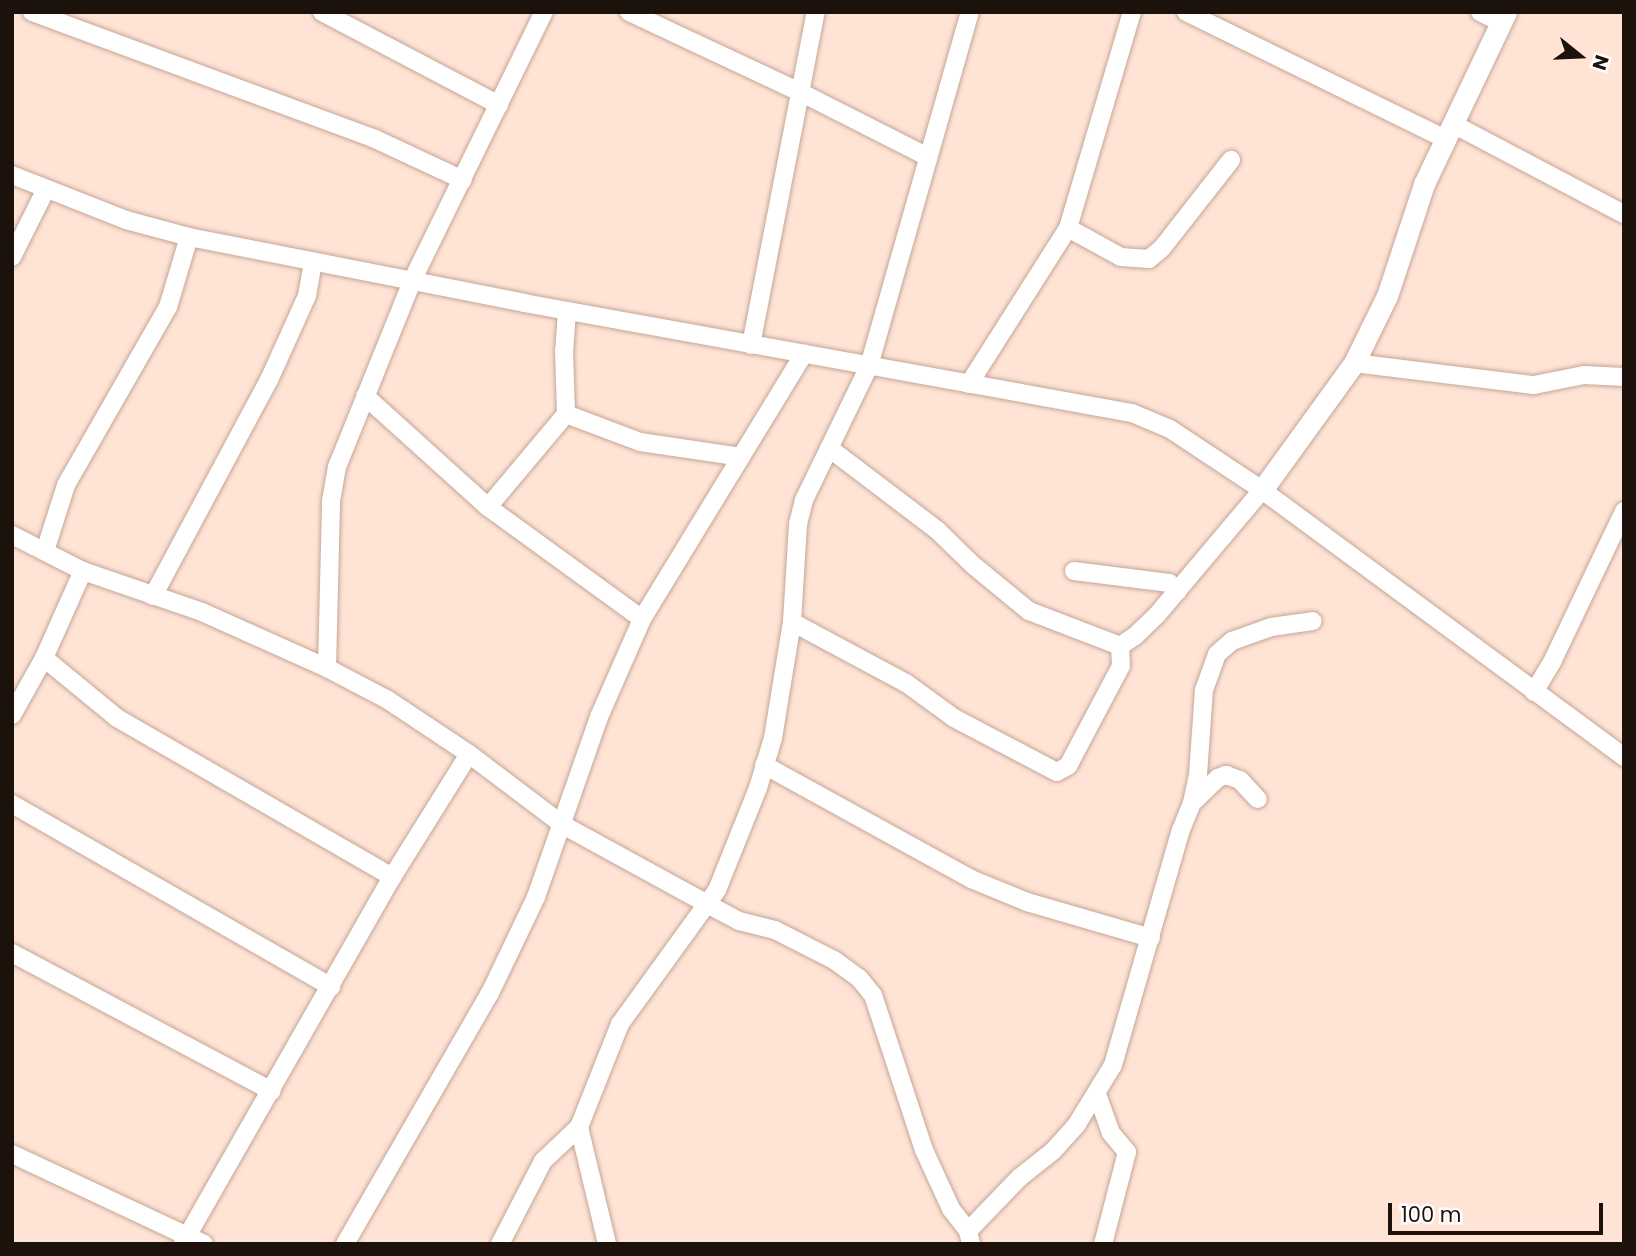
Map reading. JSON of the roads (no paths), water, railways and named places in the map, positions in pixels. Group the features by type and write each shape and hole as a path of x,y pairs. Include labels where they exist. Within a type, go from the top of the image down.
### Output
{"street":[{"path":"32,12 373,138 463,180"},
{"path":"322,12 499,105"},
{"path":"327,668 331,501 337,467 412,281 544,12"},
{"path":"629,12 800,92 928,158"},
{"path":"751,345 816,12"},
{"path":"500,1244 544,1161 579,1127 620,1024 707,904 727,864 765,765 773,738 792,622 798,524 804,500 869,366 970,12"},
{"path":"969,384 1068,228 1132,12"},
{"path":"1186,12 1624,214"},
{"path":"1120,646 1135,636 1178,591 1193,569 1262,489 1354,363 1387,296 1424,184 1503,17 1480,12"},
{"path":"1068,228 1121,257 1149,259 1162,248 1231,160"},
{"path":"12,175 126,220 189,237 567,311 1132,413 1170,429 1262,489 1624,757"},
{"path":"12,257 46,189"},
{"path":"45,551 66,485 168,307 189,237"},
{"path":"153,596 269,380 307,296 313,262"},
{"path":"488,507 566,414 564,350 567,311"},
{"path":"345,1244 490,993 536,897 599,717 642,620 804,354"},
{"path":"1354,363 1534,385 1584,374 1624,377"},
{"path":"365,396 488,507 642,620"},
{"path":"566,414 640,442 741,457"},
{"path":"830,448 937,530 973,565 1028,611 1120,646"},
{"path":"1534,692 1553,660 1624,511"},
{"path":"12,535 83,571 241,627 327,668 388,700 469,754 563,825 739,921 775,930 834,960 859,978 873,995 924,1150 951,1209 970,1237 1019,1178 1053,1151 1097,1094 1113,1065 1181,830 1192,803 1198,775 1204,690 1217,654 1232,641 1271,627 1314,621"},
{"path":"12,715 44,658 83,571"},
{"path":"1074,572 1169,583 1178,591"},
{"path":"792,622 906,683 954,718 1057,772 1068,766 1121,666 1120,646"},
{"path":"44,658 117,718 393,877"},
{"path":"185,1239 393,877 469,754"},
{"path":"765,765 971,879 1027,902 1151,938"},
{"path":"1192,803 1218,778 1226,775 1240,780 1258,799"},
{"path":"12,804 331,988"},
{"path":"12,953 272,1091"},
{"path":"1097,1094 1111,1133 1127,1152 1123,1180 1103,1244"},
{"path":"579,1127 607,1244"},
{"path":"12,1154 185,1239 204,1244"}]}
